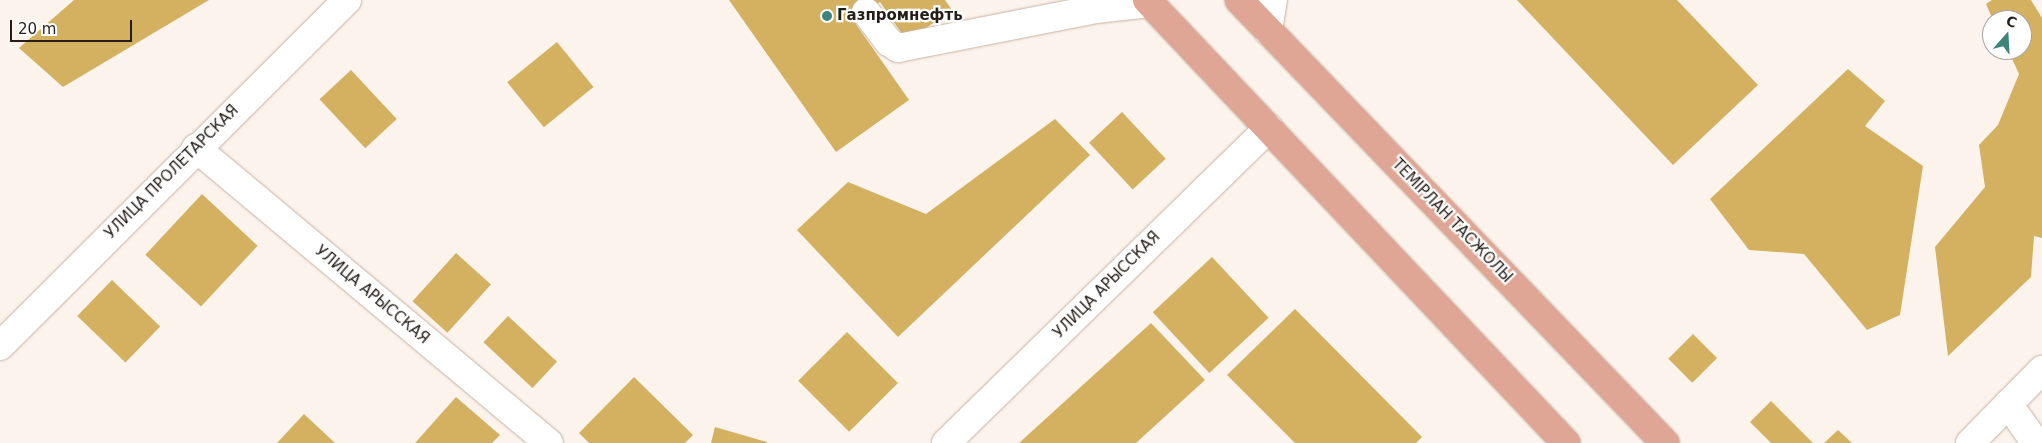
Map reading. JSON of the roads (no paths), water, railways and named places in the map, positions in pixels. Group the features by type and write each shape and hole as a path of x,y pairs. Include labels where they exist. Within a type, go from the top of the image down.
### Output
{"main road":[{"name":"ТЕМІРЛАН ТАСЖОЛЫ","path":"1238,0 1666,443"},
{"path":"1148,1 1566,443"}],"street":[{"name":"УЛИЦА ПРОЛЕТАРСКАЯ","path":"0,346 346,0"},
{"path":"1268,31 1273,0"},
{"path":"866,12 888,42 898,48 1096,9 1148,1"},
{"name":"УЛИЦА АРЫССКАЯ","path":"946,443 1269,128"},
{"name":"УЛИЦА АРЫССКАЯ","path":"196,148 549,443"},
{"path":"1970,443 2042,370"},
{"path":"2008,404 2036,443"}],"place":[{"name":"Газпромнефть","path":"827,16"}]}
